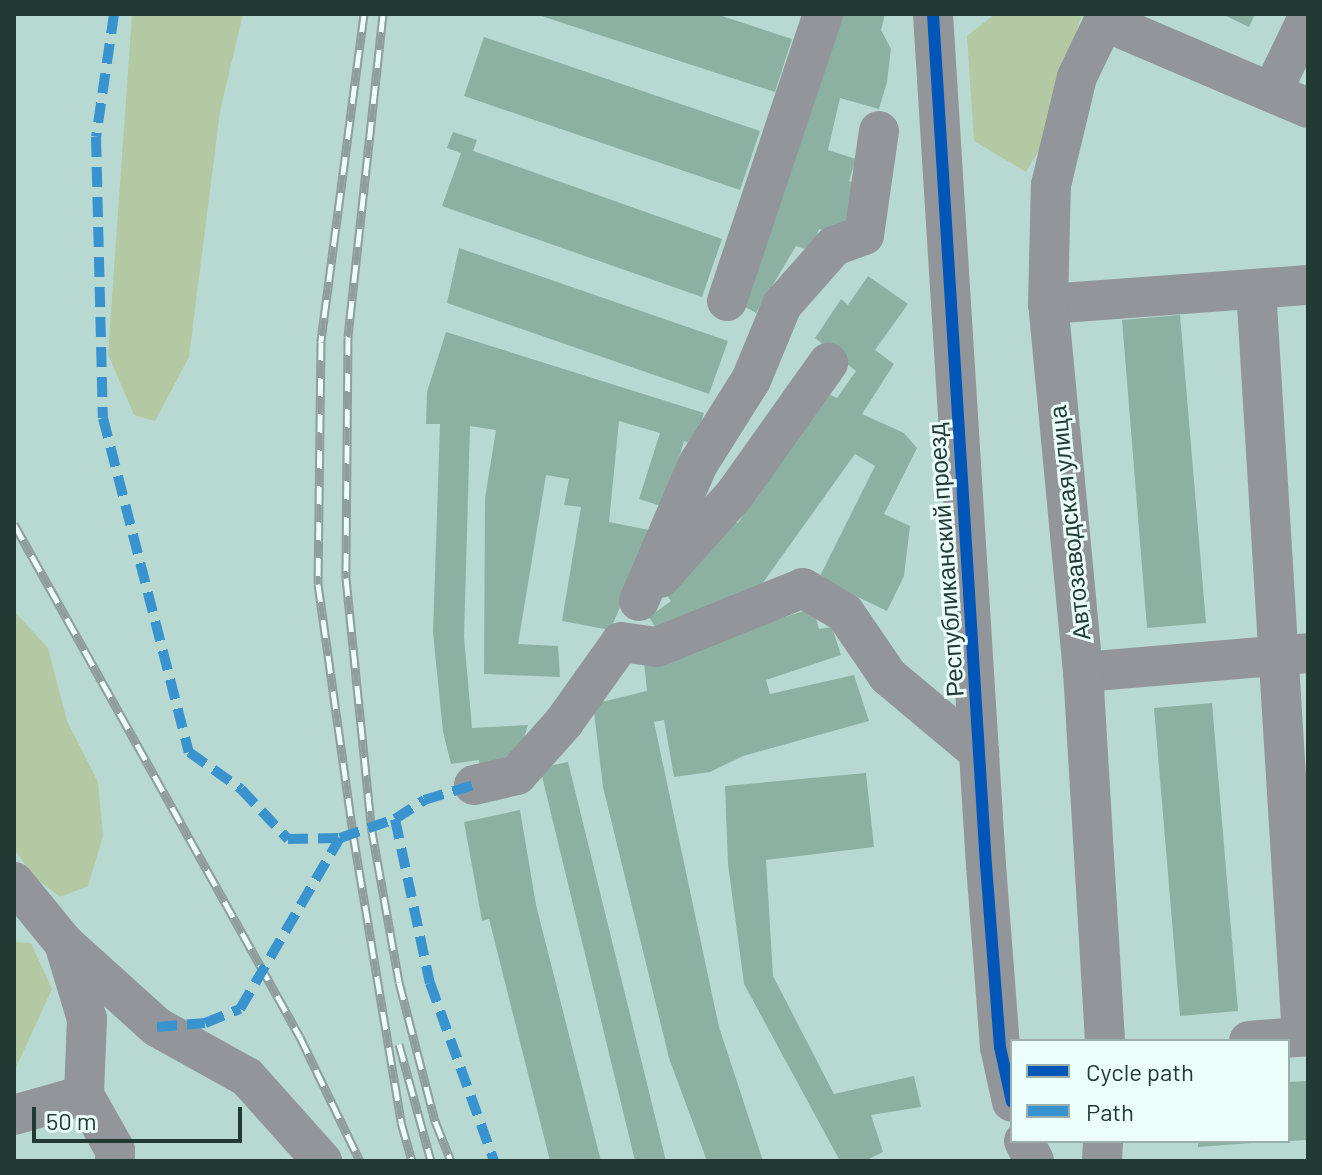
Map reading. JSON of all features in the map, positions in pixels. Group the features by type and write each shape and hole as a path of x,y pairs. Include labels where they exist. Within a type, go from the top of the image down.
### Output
{"street":[{"path":"727,301 823,14"},
{"name":"Республиканский проезд","path":"933,14 1000,1047 1010,1093"},
{"path":"1105,17 1308,108"},
{"name":"Автозаводская улица","path":"1105,17 1077,77 1051,185 1048,304 1083,672 1105,1039"},
{"path":"1273,90 1308,17"},
{"path":"474,785 517,775 564,722 621,642 698,464 751,380 782,305 834,246 864,235 879,131"},
{"path":"1048,304 1308,285"},
{"path":"1256,289 1294,654 1305,1036 1271,1039"},
{"path":"639,601 735,494 828,363"},
{"path":"751,380 784,424"},
{"path":"621,642 657,647 803,588 845,613 888,676 979,752"},
{"path":"1083,672 1294,654"},
{"path":"14,882 64,943 157,1027 247,1077 322,1161"},
{"path":"64,943 87,1019 84,1095 115,1150 115,1161"},
{"path":"14,1115 84,1095"},
{"path":"1025,1143 1034,1161"}],"green space":[{"path":"132,14 243,14 220,111 189,357 155,421 134,415 108,354"},
{"path":"995,14 1082,14 1040,149 1026,172 974,141 967,36"},
{"path":"14,611 48,648 67,721 98,782 103,836 88,886 60,897 33,876 14,849"},
{"path":"14,942 31,943 52,989 14,1072"}],"building":[{"path":"535,14 716,14 792,39 775,92"},
{"path":"831,14 885,14 881,30 891,49 887,82 879,109 840,98 828,150 856,159 849,181 859,185 842,236 819,229 812,251 796,246 756,313 728,297"},
{"path":"1222,14 1255,14 1249,27"},
{"path":"484,37 760,131 740,190 464,96"},
{"path":"453,132 477,140 473,151 722,239 702,297 442,206 461,153 447,148"},
{"path":"459,248 728,341 709,394 447,303"},
{"path":"868,276 908,304 875,350 894,364 862,414 904,433 917,448 884,514 910,526 904,576 887,611 841,589 815,586 875,466 855,454 762,584 662,638 649,617 671,601 664,591 732,521 738,523 822,391 837,398 856,371 815,338 841,299 848,305"},
{"path":"1180,315 1206,623 1147,628 1122,320"},
{"path":"446,332 704,413 694,444 684,441 664,507 639,499 660,433 619,421 609,522 654,531 610,630 562,621 581,507 564,505 569,479 546,475 518,644 558,646 560,677 484,674 485,498 496,430 470,426 464,637 472,728 528,725 519,755 504,757 506,772 481,775 479,760 451,764 443,732 433,633 440,424 426,424 427,392"},
{"path":"813,608 819,629 832,627 841,655 766,680 770,694 854,675 869,721 743,756 710,772 674,777 664,720 654,722 719,1027 763,1161 707,1161 669,1058 603,787 593,704 647,691 644,662"},
{"path":"1212,703 1238,1011 1180,1016 1154,708"},
{"path":"568,762 666,1161 635,1161 540,768"},
{"path":"866,773 874,847 766,860 773,976 834,1094 914,1076 921,1107 871,1115 883,1152 865,1161 840,1161 744,984 728,864 725,786"},
{"path":"520,810 536,905 601,1161 550,1161 489,919 482,921 464,822"},
{"path":"1308,1081 1308,1140 1290,1141 1290,1082"},
{"path":"1198,1143 1252,1143 1198,1147"}],"railway":[{"path":"364,14 321,342 318,584 353,834 401,1122 412,1161"},
{"path":"383,14 348,337 346,578 371,826 399,982 435,1121 451,1161"},
{"path":"14,524 300,1037 360,1161"},
{"path":"399,1044 431,1161"}],"marked path":[{"path":"114,14 96,137 103,418 189,752 241,789 288,839 340,838 395,819 430,983 494,1161"},
{"path":"395,819 424,800 474,785"},
{"path":"157,1027 205,1023 240,1009 340,838"}],"cycle path":[{"path":"933,14 986,865 1000,1047 1010,1093"}]}
